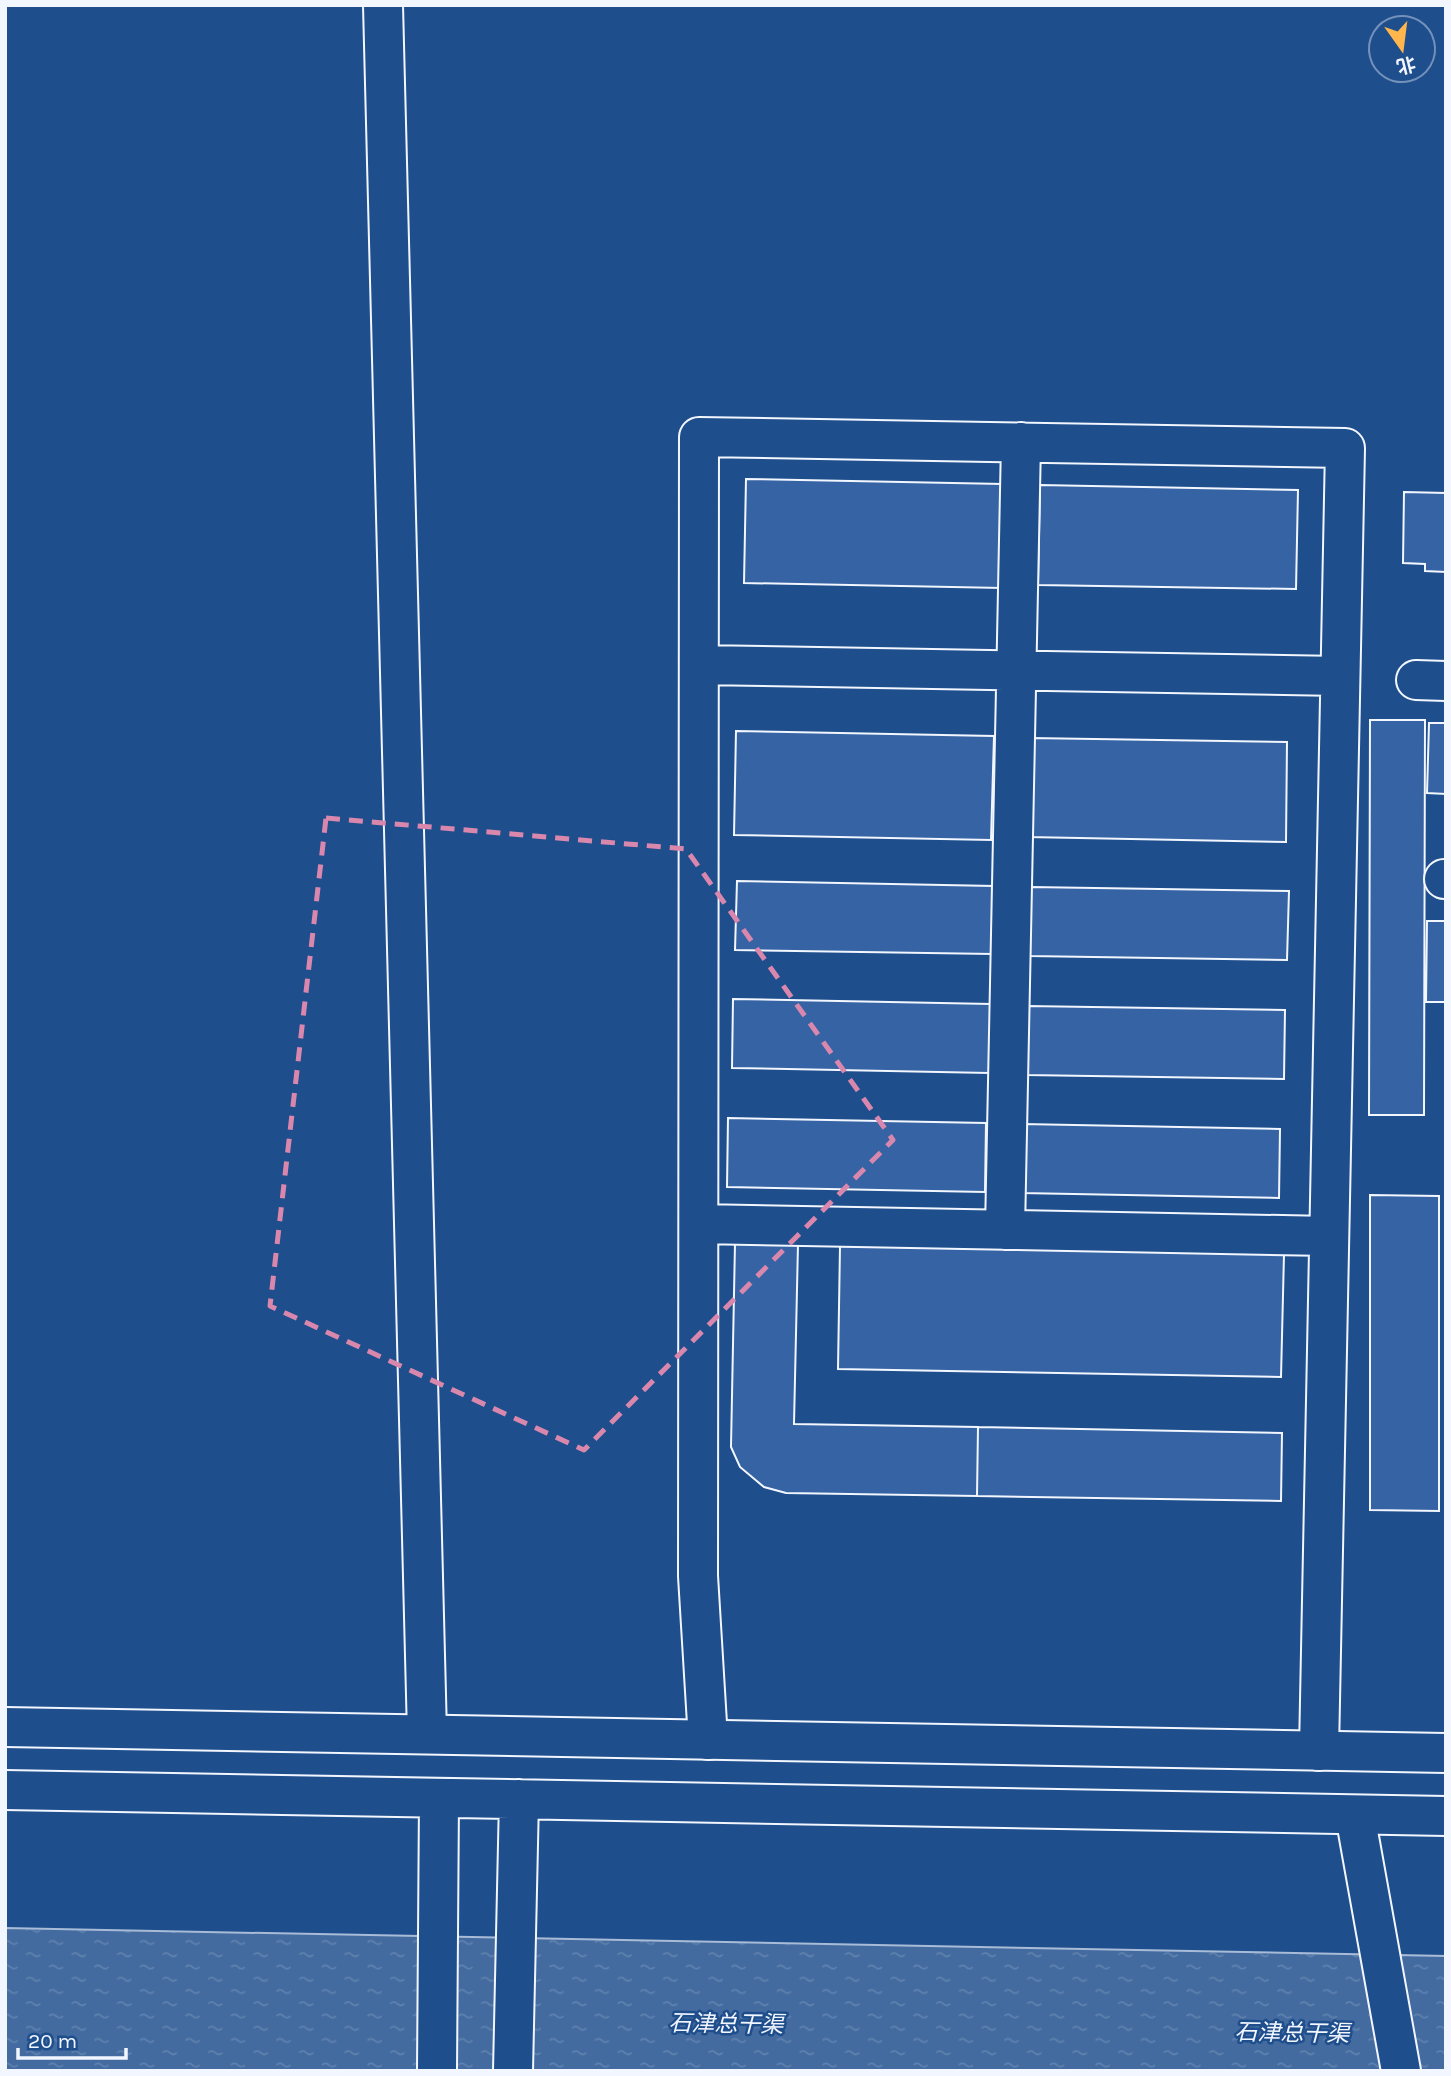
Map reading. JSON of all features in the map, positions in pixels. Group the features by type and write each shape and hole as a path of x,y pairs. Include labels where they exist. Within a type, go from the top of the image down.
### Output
{"main road":[{"path":"383,5 427,1734"},
{"path":"708,1740 698,1576 699,437 1021,442 1345,448 1319,1751"},
{"path":"1005,1230 1021,442"},
{"path":"699,665 1340,676"},
{"path":"699,1224 1329,1236"},
{"path":"5,1727 1446,1753"},
{"path":"5,1790 1446,1816"},
{"path":"437,2071 439,1798"},
{"path":"513,2071 519,1799"},
{"path":"1355,1815 1401,2071"}],"highlighted area":[{"path":"326,818 686,849 893,1140 584,1450 270,1306"}],"water":[{"name":"石津总干渠","path":"5,1928 1446,1956 1446,2071 5,2070"}],"building":[{"path":"746,479 1003,484 1002,588 744,583"},
{"path":"1040,485 1298,490 1296,589 1038,585"},
{"path":"1404,492 1446,493 1446,572 1425,571 1425,564 1403,563"},
{"path":"1370,720 1425,720 1424,1115 1369,1115"},
{"path":"1429,723 1446,723 1446,794 1427,793"},
{"path":"736,731 994,736 991,840 734,835"},
{"path":"1030,738 1287,742 1286,842 1028,837"},
{"path":"737,881 994,886 993,954 735,950"},
{"path":"1031,887 1289,891 1287,960 1029,956"},
{"path":"1427,921 1446,921 1446,1002 1426,1002"},
{"path":"733,999 991,1004 989,1073 732,1068"},
{"path":"1027,1006 1285,1010 1284,1079 1026,1075"},
{"path":"728,1118 986,1123 985,1192 727,1187"},
{"path":"1022,1124 1280,1129 1279,1198 1021,1193"},
{"path":"1370,1195 1439,1196 1439,1511 1370,1510"},
{"path":"735,1243 798,1244 794,1424 978,1427 977,1496 786,1493 764,1487 740,1467 731,1447"},
{"path":"840,1246 1284,1254 1281,1377 838,1369"},
{"path":"978,1427 1282,1433 1281,1501 977,1496"}]}
